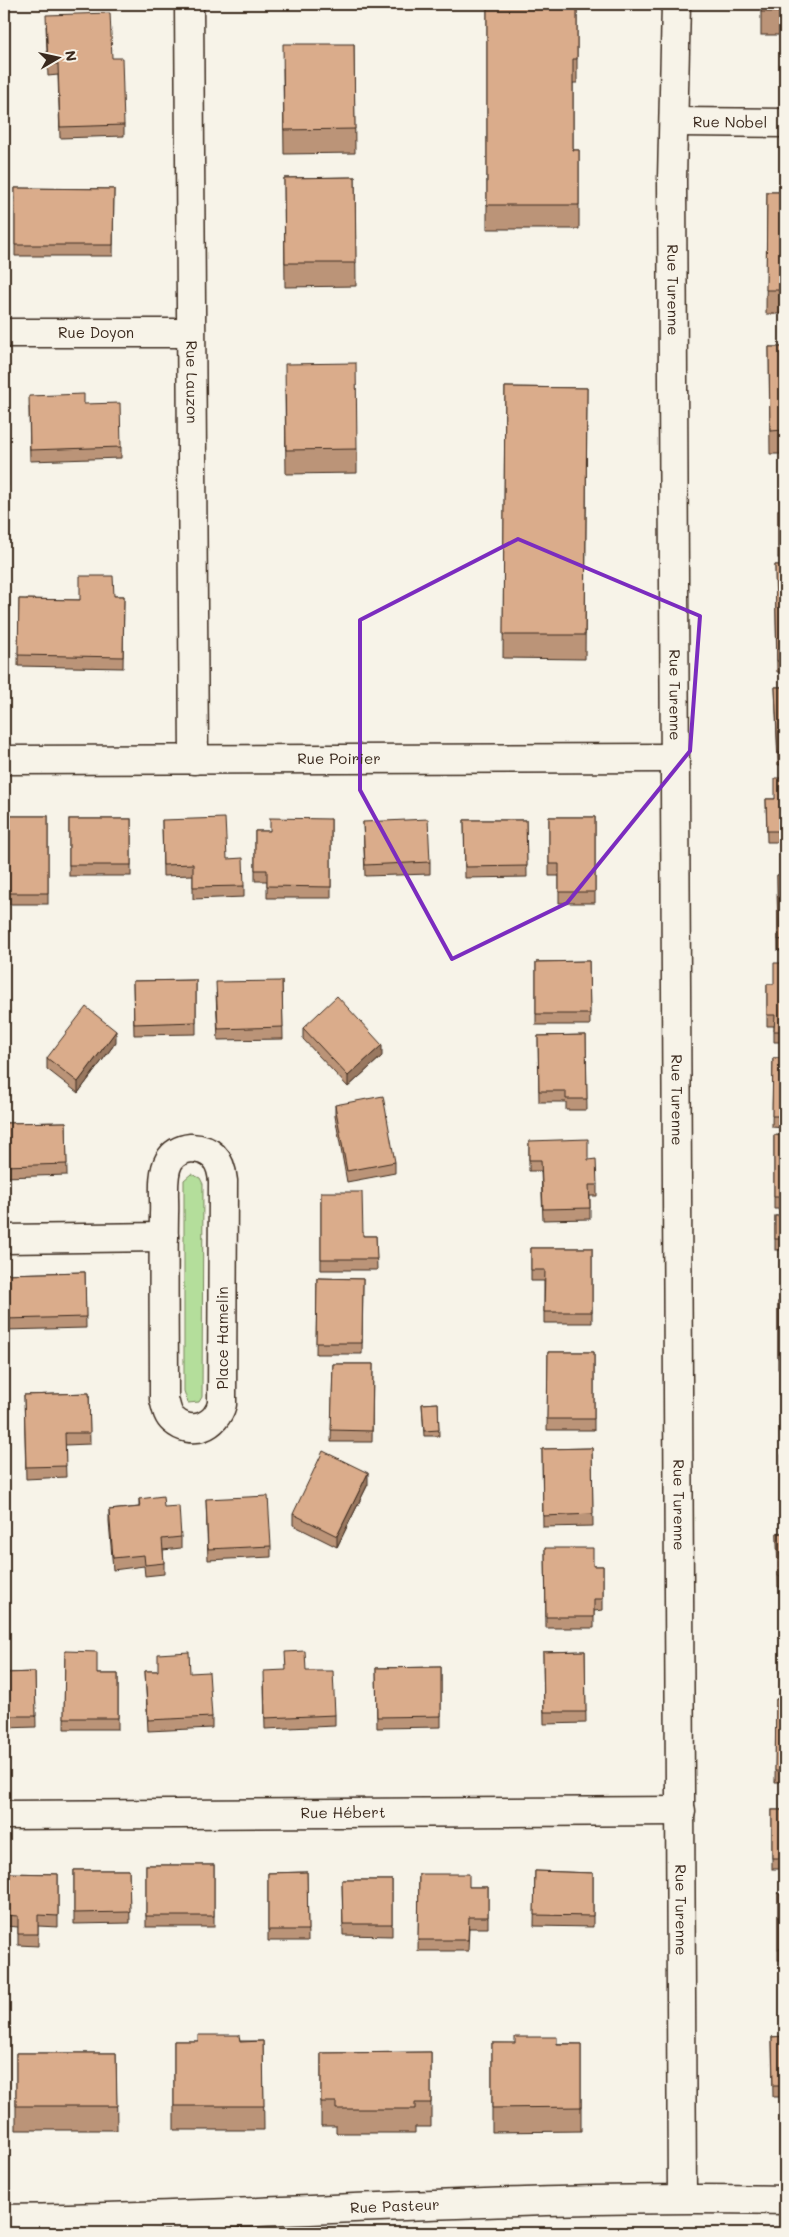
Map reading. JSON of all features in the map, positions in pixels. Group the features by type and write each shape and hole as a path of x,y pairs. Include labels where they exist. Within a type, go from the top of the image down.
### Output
{"street":[{"name":"Rue Lauzon","path":"189,4 194,760"},
{"name":"Rue Turenne","path":"676,4 672,179 682,2198"},
{"name":"Rue Nobel","path":"674,122 785,122"},
{"name":"Rue Doyon","path":"4,333 190,333"},
{"name":"Rue Poirier","path":"4,760 674,758"},
{"name":"Place Hamelin","path":"201,1148 212,1152 220,1163 223,1181 223,1390 219,1414 213,1422 204,1427 192,1428 182,1426 173,1420 166,1410 164,1399 164,1237 168,1162 181,1149 201,1148"},
{"path":"4,1239 164,1237"},
{"name":"Rue Hébert","path":"4,1815 681,1811"},
{"name":"Rue Pasteur","path":"4,2219 133,2218 682,2198 785,2200"}],"highlighted area":[{"path":"518,539 700,616 690,751 567,903 452,959 360,790 360,620"}],"green space":[{"path":"191,1174 200,1178 203,1184 202,1397 199,1402 188,1403 184,1391 184,1180"}],"building":[{"path":"487,4 577,4 577,59 573,59 573,150 579,150 579,205 487,205"},
{"path":"761,4 785,4 785,12 761,12"},
{"path":"110,13 112,58 122,58 124,125 60,127 58,64 48,64 46,15"},
{"path":"283,44 354,44 355,129 284,130"},
{"path":"355,177 356,263 285,263 284,178"},
{"path":"15,188 114,189 113,245 15,245"},
{"path":"767,192 785,192 785,290 766,290"},
{"path":"769,347 785,347 785,430 770,431"},
{"path":"356,363 357,449 286,450 285,364"},
{"path":"505,387 587,388 585,635 503,635"},
{"path":"84,394 84,404 120,403 121,447 30,450 29,396"},
{"path":"4,409 7,409 8,475 4,475"},
{"path":"778,510 785,510 785,547 778,547"},
{"path":"775,565 785,565 785,661 777,661"},
{"path":"80,576 113,576 114,596 124,596 123,657 18,655 19,599 80,600"},
{"path":"775,687 785,687 785,753 778,753"},
{"path":"775,778 785,778 785,845 780,845 780,831 767,831 766,799 775,799"},
{"path":"4,816 48,816 48,893 4,893"},
{"path":"549,817 595,817 595,892 559,892 559,864 549,864"},
{"path":"225,818 227,859 243,858 244,886 193,887 193,864 163,865 162,820"},
{"path":"270,818 331,819 331,887 267,886 267,870 255,870 255,831 270,831"},
{"path":"69,819 131,819 131,865 69,865"},
{"path":"428,819 430,862 365,865 363,822"},
{"path":"464,820 526,820 527,866 465,867"},
{"path":"777,875 785,875 785,939 778,940"},
{"path":"589,961 590,1014 536,1014 536,962"},
{"path":"774,963 785,963 785,1031 774,1031 775,1015 767,1015 767,984 774,984"},
{"path":"196,980 196,1022 134,1024 133,981"},
{"path":"282,981 283,1027 218,1029 216,982"},
{"path":"337,996 382,1045 348,1076 303,1028"},
{"path":"86,1007 116,1031 78,1082 47,1058"},
{"path":"586,1035 587,1099 566,1099 566,1091 539,1091 538,1036"},
{"path":"773,1058 785,1058 785,1116 772,1116"},
{"path":"383,1096 395,1162 347,1171 335,1105"},
{"path":"66,1122 67,1164 4,1166 4,1123"},
{"path":"774,1135 785,1136 785,1197 774,1197"},
{"path":"588,1139 588,1160 596,1159 597,1185 589,1185 590,1208 543,1209 541,1160 529,1160 529,1141"},
{"path":"321,1192 362,1192 363,1236 376,1236 377,1259 321,1259"},
{"path":"775,1216 785,1216 785,1239 775,1239"},
{"path":"531,1248 592,1248 592,1312 544,1312 545,1270 531,1270"},
{"path":"85,1272 86,1317 4,1319 4,1274"},
{"path":"317,1278 363,1279 362,1343 316,1343"},
{"path":"778,1302 785,1302 785,1358 778,1358"},
{"path":"548,1352 594,1352 594,1419 547,1419"},
{"path":"333,1364 373,1364 372,1431 331,1430"},
{"path":"89,1393 90,1433 65,1433 66,1466 26,1467 24,1395"},
{"path":"782,1393 785,1393 785,1438 783,1438"},
{"path":"438,1403 439,1430 424,1431 422,1404"},
{"path":"592,1448 593,1514 543,1516 542,1449"},
{"path":"323,1451 368,1473 337,1536 293,1514"},
{"path":"782,1455 785,1455 785,1513 782,1513"},
{"path":"163,1496 164,1507 179,1506 181,1537 162,1539 164,1563 145,1565 144,1555 113,1558 109,1510 140,1507 139,1499"},
{"path":"268,1496 271,1546 208,1549 206,1499"},
{"path":"777,1533 785,1533 785,1576 778,1576"},
{"path":"545,1548 593,1548 593,1566 603,1566 603,1599 594,1599 594,1617 546,1617"},
{"path":"65,1651 97,1652 97,1674 118,1674 118,1718 64,1718"},
{"path":"305,1651 306,1671 333,1671 335,1715 265,1718 264,1671 286,1670 285,1652"},
{"path":"585,1651 586,1712 544,1712 543,1652"},
{"path":"189,1652 190,1673 209,1672 212,1717 148,1720 145,1671 158,1671 158,1654"},
{"path":"441,1667 441,1716 377,1717 376,1668"},
{"path":"35,1672 36,1716 4,1716 4,1673"},
{"path":"776,1699 785,1699 785,1771 775,1771"},
{"path":"772,1810 785,1810 785,1858 772,1858"},
{"path":"146,1865 214,1865 214,1916 146,1916"},
{"path":"74,1870 129,1870 130,1912 74,1913"},
{"path":"535,1871 593,1873 593,1916 534,1915"},
{"path":"307,1872 308,1930 268,1930 268,1873"},
{"path":"5,1873 58,1874 58,1916 38,1915 38,1934 18,1934 18,1916 4,1915"},
{"path":"419,1874 469,1874 469,1887 488,1887 488,1917 469,1917 468,1940 418,1940"},
{"path":"342,1880 392,1880 392,1924 343,1924"},
{"path":"778,1894 785,1894 785,1949 778,1949"},
{"path":"198,2035 239,2035 240,2042 263,2041 264,2106 174,2106 174,2041 198,2041"},
{"path":"785,2036 785,2086 773,2086 772,2037"},
{"path":"515,2037 557,2037 557,2044 581,2044 581,2107 492,2108 492,2043 515,2043"},
{"path":"431,2052 431,2103 415,2103 415,2109 336,2109 336,2102 321,2102 321,2053"},
{"path":"16,2053 116,2053 117,2106 16,2106"}]}
